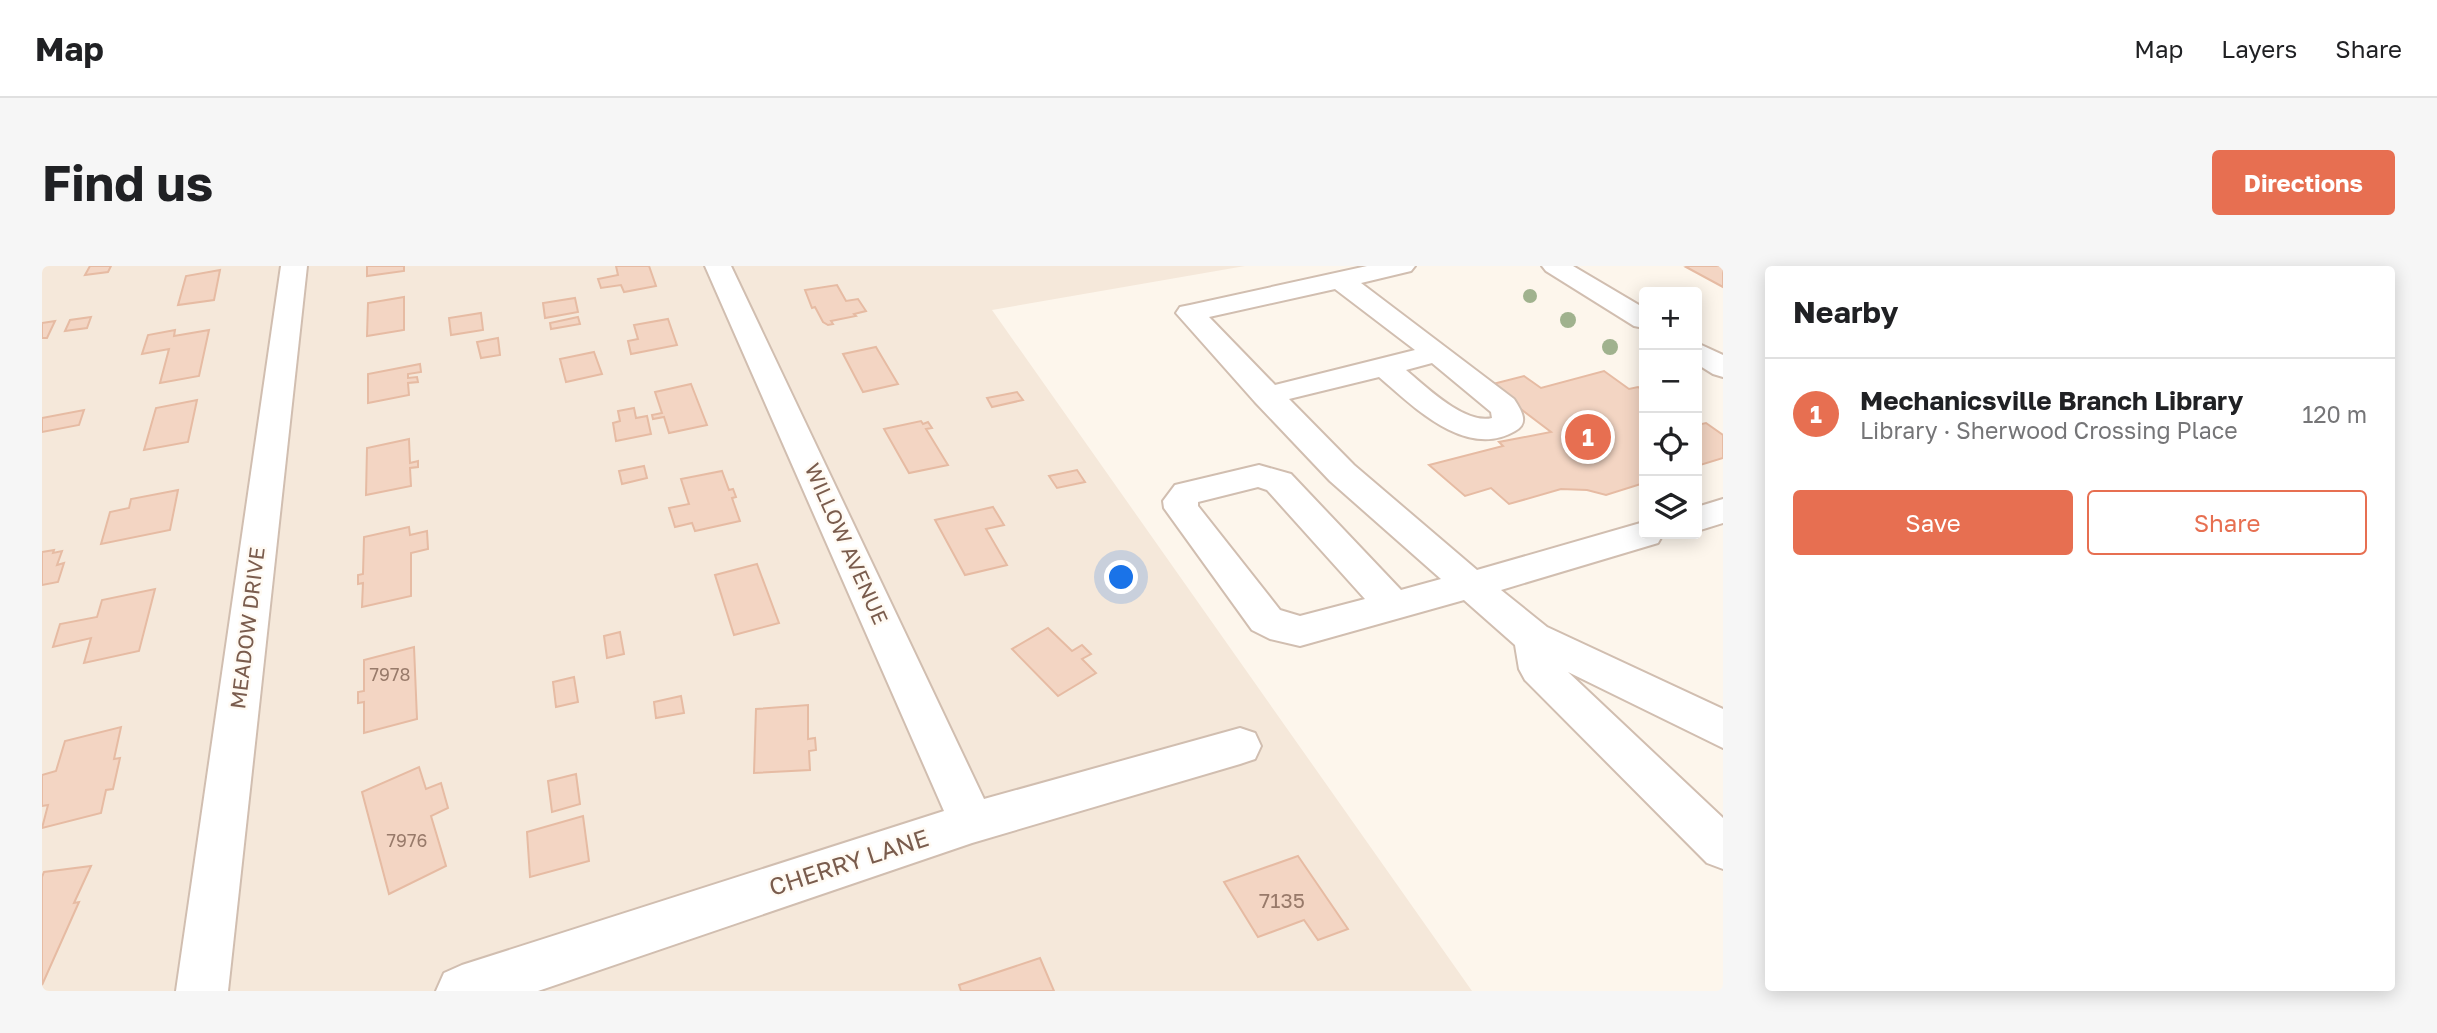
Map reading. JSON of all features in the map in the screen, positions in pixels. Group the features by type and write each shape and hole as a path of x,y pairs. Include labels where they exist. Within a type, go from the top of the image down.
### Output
{"street":[{"name":"MEADOW DRIVE","path":"202,991 295,266"},
{"name":"WILLOW AVENUE","path":"718,266 972,823"},
{"path":"1402,266 1190,313 1240,362 1266,396 1342,472 1533,638 1699,715 1723,730"},
{"path":"1555,266 1639,317"},
{"path":"1340,279 1503,406 1508,414 1507,423 1490,430 1451,420 1384,366"},
{"path":"1266,396 1437,353"},
{"path":"1702,355 1723,368"},
{"path":"1393,606 1279,482 1270,477 1259,476 1187,493 1180,501 1181,508 1266,620 1284,629 1300,631 1393,606 1471,585 1639,536"},
{"path":"1702,517 1723,511"},
{"path":"1533,638 1539,669 1723,848"},
{"name":"CHERRY LANE","path":"462,991 972,823 1240,746"}],"shaded area":[{"path":"42,266 1245,266 992,310 1472,991 42,991"}],"building":[{"path":"90,266 111,266 108,272 85,275"},
{"path":"367,266 404,266 404,271 367,276"},
{"path":"616,266 649,266 656,286 624,292 621,285 601,288 598,279 618,275"},
{"path":"1690,266 1723,266 1723,287 1686,267"},
{"path":"220,270 214,300 178,305 186,276"},
{"path":"837,285 846,301 858,299 866,311 831,321 833,324 828,325 823,322 815,307 812,308 805,290"},
{"path":"404,297 404,330 367,336 368,303"},
{"path":"575,298 578,312 545,318 543,303"},
{"path":"481,313 483,330 451,335 449,318"},
{"path":"91,317 87,328 65,331 70,320"},
{"path":"578,317 580,324 551,329 550,323"},
{"path":"668,319 677,345 631,354 628,341 638,339 634,325"},
{"path":"55,321 47,338 42,338 42,323"},
{"path":"175,330 174,336 209,330 199,376 160,383 169,349 142,354 148,335"},
{"path":"498,338 500,355 481,358 477,342"},
{"path":"876,347 898,384 863,392 843,354"},
{"path":"594,352 602,374 566,382 560,359"},
{"path":"420,364 421,372 408,374 408,378 417,377 418,382 408,383 409,395 368,403 368,374"},
{"path":"1604,371 1629,389 1639,388 1639,485 1606,495 1587,490 1561,489 1509,504 1491,488 1465,496 1429,465 1503,446 1499,442 1551,432 1489,385 1524,376 1541,388"},
{"path":"691,384 707,425 669,433 664,417 653,419 652,415 662,413 655,392"},
{"path":"1017,392 1023,400 992,407 987,398"},
{"path":"197,400 188,442 144,450 156,408"},
{"path":"634,408 636,418 647,416 651,434 616,441 613,423 620,421 618,411"},
{"path":"84,410 79,425 42,432 42,418"},
{"path":"921,421 923,424 928,422 932,428 926,429 948,465 909,473 884,429"},
{"path":"1706,423 1723,435 1723,458 1702,464 1702,424"},
{"path":"409,439 410,463 418,461 418,467 410,468 411,486 366,495 367,448"},
{"path":"644,466 647,478 622,484 619,471"},
{"path":"1077,470 1085,482 1057,488 1049,476"},
{"path":"722,471 729,490 733,489 736,497 732,498 740,521 695,531 692,523 675,527 669,508 689,504 681,479"},
{"path":"178,490 170,530 101,544 110,512 129,508 131,499"},
{"path":"993,507 1004,525 986,529 1007,565 965,575 935,520"},
{"path":"409,527 410,535 427,531 428,549 411,553 411,596 362,607 363,583 358,584 358,575 363,574 364,537"},
{"path":"54,550 53,553 62,551 57,565 64,563 58,582 42,585 42,552"},
{"path":"757,564 779,623 734,635 715,575"},
{"path":"155,589 139,651 84,663 91,638 53,647 60,624 97,617 102,600"},
{"path":"1048,628 1072,651 1082,645 1091,654 1082,659 1096,673 1058,696 1012,649"},
{"path":"620,632 624,654 607,658 604,636"},
{"path":"414,647 417,719 364,733 364,702 358,703 358,692 364,691 364,660"},
{"path":"574,677 578,702 556,707 553,682"},
{"path":"681,696 684,713 656,718 654,702"},
{"path":"808,705 808,739 815,738 816,750 809,751 810,770 754,773 756,709"},
{"path":"121,727 114,759 120,758 113,789 106,790 101,813 42,828 48,805 42,806 42,775 56,771 65,741"},
{"path":"419,767 426,789 441,783 448,808 431,816 446,866 389,894 362,792"},
{"path":"576,774 580,804 552,812 548,781"},
{"path":"583,816 589,861 530,877 527,832"},
{"path":"1298,856 1348,929 1318,940 1304,920 1258,937 1224,882"},
{"path":"91,866 74,903 79,902 42,985 44,872"},
{"path":"1040,958 1054,991 961,991 959,985"}],"place":[{"name":"Mechanicsville Branch Library","path":"1588,437"}]}
